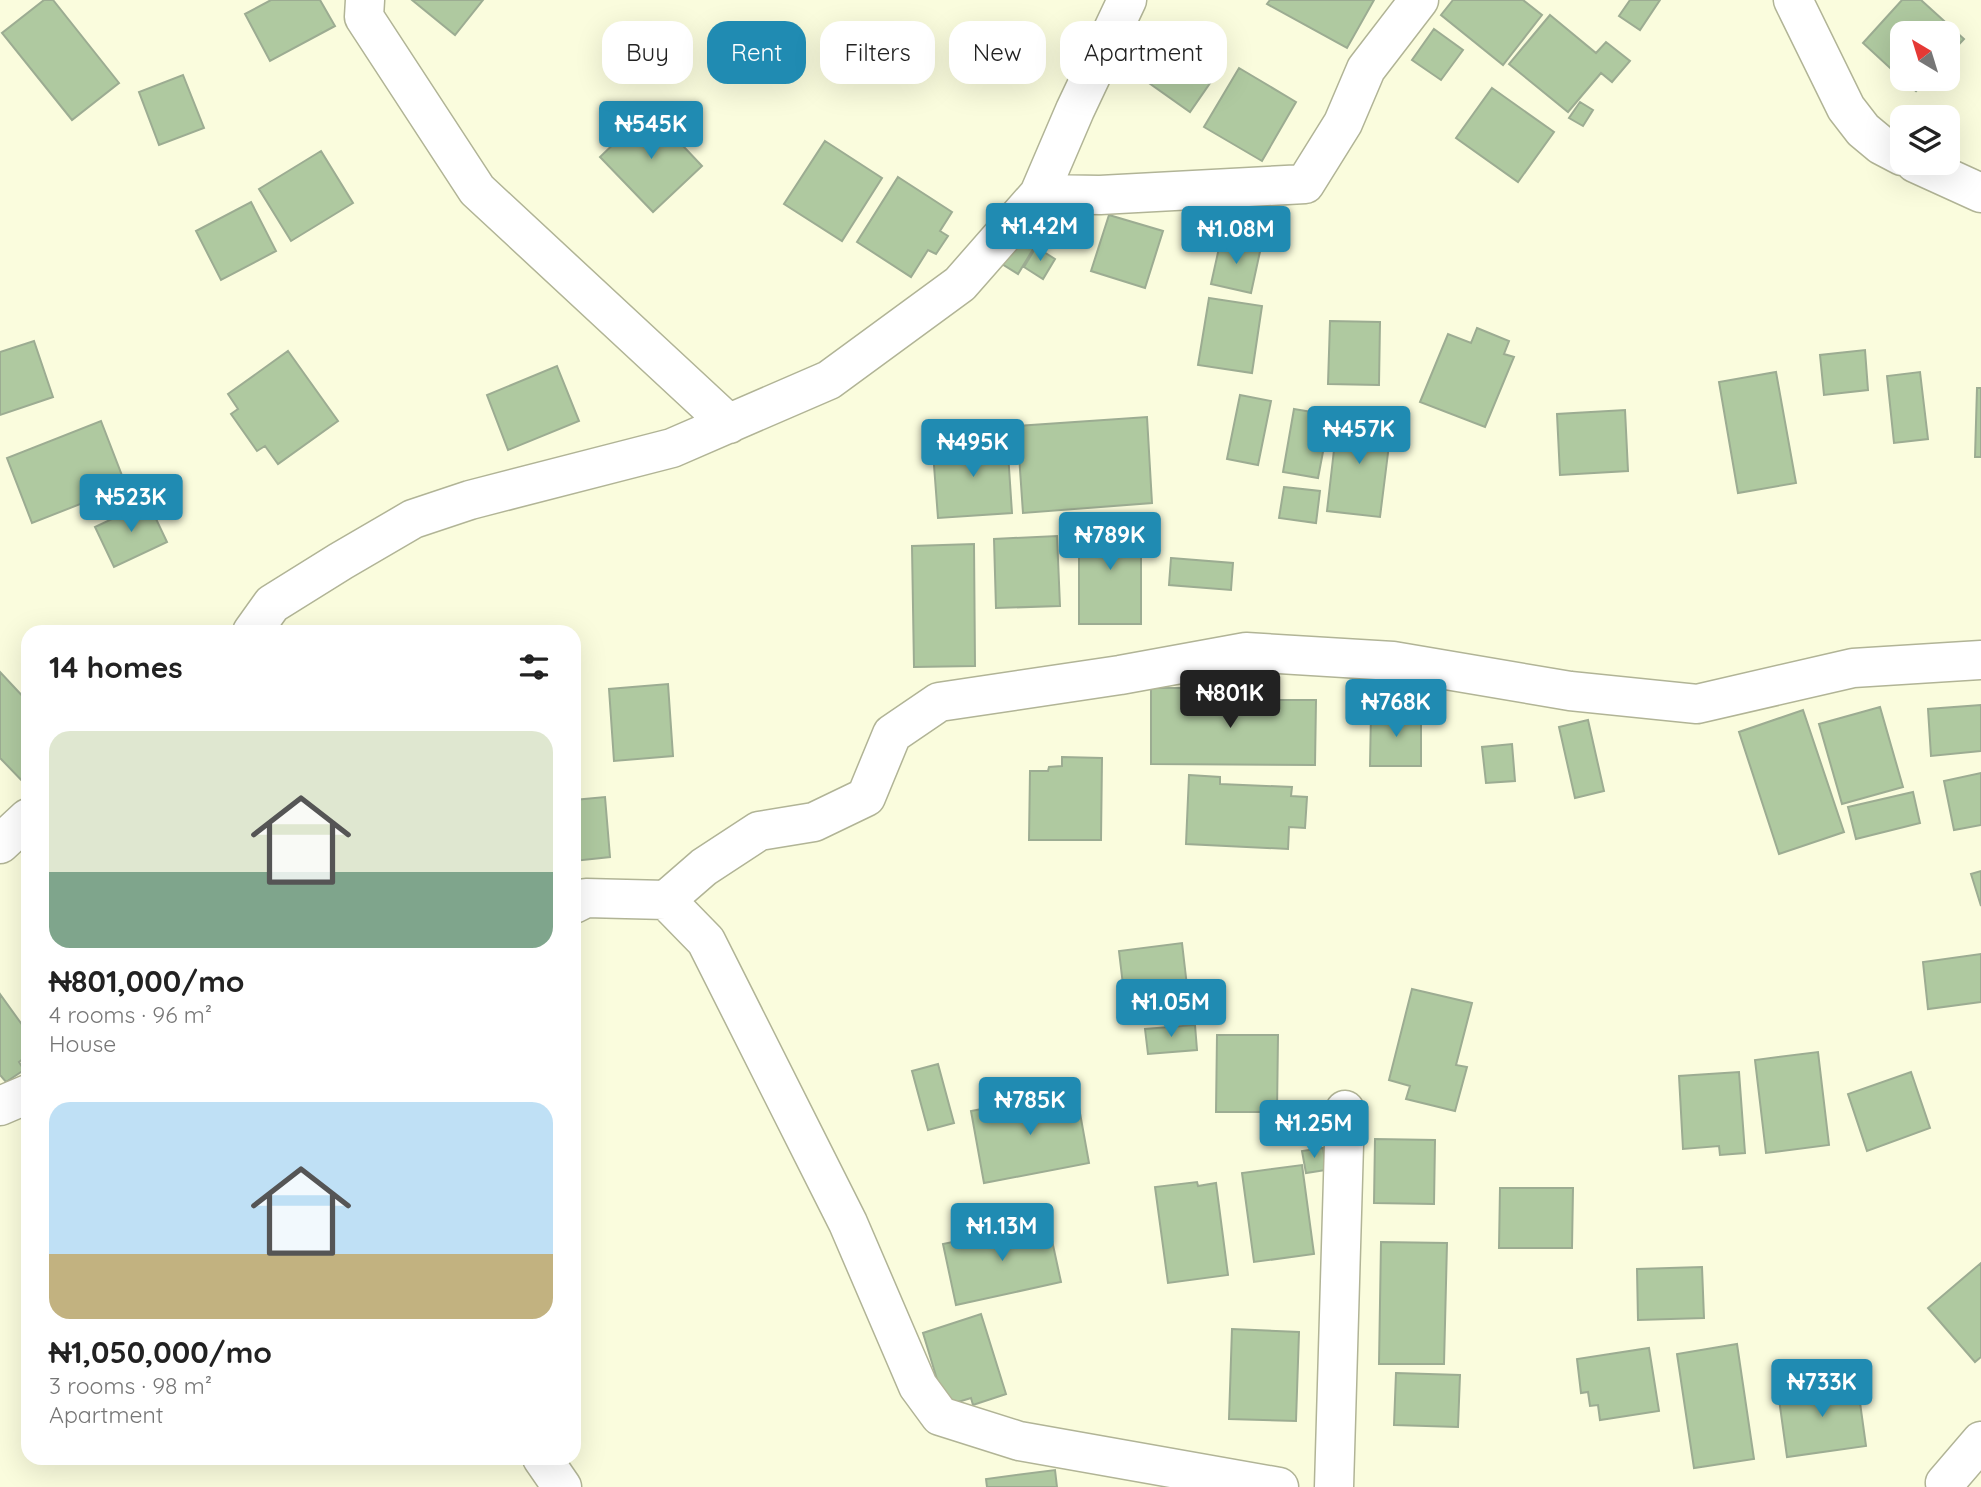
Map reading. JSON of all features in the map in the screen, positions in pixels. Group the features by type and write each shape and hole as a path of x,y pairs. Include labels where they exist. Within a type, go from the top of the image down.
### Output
{"street":[{"path":"365,0 364,17 477,190 729,424"},
{"path":"257,625 272,604 413,519 470,500 672,448 829,380 960,284 1039,194 1127,0"},
{"path":"1039,194 1100,195 1305,184 1343,122 1366,69 1419,0"},
{"path":"1793,0 1846,108 1863,130 1890,150"},
{"path":"1942,175 1981,192"},
{"path":"581,900 586,898 666,900 704,867 760,831 814,822 866,797 892,734 939,702 1107,677 1246,652 1393,661 1570,691 1697,704 1853,668 1981,660"},
{"path":"0,844 21,824"},
{"path":"666,900 706,941 848,1223 918,1386 940,1416 1019,1441 1279,1487"},
{"path":"0,1106 21,1097"},
{"path":"1334,1487 1345,1110"},
{"path":"1946,1487 1945,1483 1981,1441"},
{"path":"547,1465 562,1487"}],"building":[{"path":"44,0 53,0 119,83 72,120 2,33"},
{"path":"271,0 320,0 335,26 270,61 245,14"},
{"path":"412,0 483,0 455,35"},
{"path":"1270,0 1374,0 1347,48 1267,4"},
{"path":"1453,0 1523,0 1542,15 1503,65 1441,15"},
{"path":"1630,0 1660,0 1640,30 1619,16"},
{"path":"1902,0 1921,0 1944,21 1890,21 1890,68 1863,43"},
{"path":"1550,15 1596,53 1606,42 1630,61 1612,82 1601,73 1568,112 1509,64"},
{"path":"1434,29 1463,50 1441,80 1412,60"},
{"path":"1239,68 1296,102 1262,161 1204,127"},
{"path":"183,75 204,128 159,145 139,92"},
{"path":"1150,84 1209,84 1190,112"},
{"path":"1492,88 1554,132 1518,182 1456,138"},
{"path":"1580,102 1593,110 1583,126 1569,118"},
{"path":"649,110 702,166 653,212 600,157"},
{"path":"825,141 882,178 842,241 784,204"},
{"path":"321,151 353,203 291,241 259,189"},
{"path":"898,177 952,212 940,231 948,236 936,254 928,250 911,277 857,242"},
{"path":"251,202 276,251 221,280 196,231"},
{"path":"1109,215 1163,231 1145,288 1091,271"},
{"path":"1013,233 1035,246 1018,274 997,261"},
{"path":"1221,239 1261,247 1251,293 1211,284"},
{"path":"1036,247 1055,259 1043,279 1024,267"},
{"path":"1209,298 1262,306 1252,373 1198,365"},
{"path":"1330,321 1380,322 1379,385 1328,384"},
{"path":"1477,328 1509,341 1504,354 1514,357 1485,427 1420,402 1448,334 1471,343"},
{"path":"34,341 53,397 0,415 0,352"},
{"path":"1865,350 1868,390 1824,395 1820,355"},
{"path":"288,351 338,421 278,464 265,446 257,451 231,414 238,409 228,394"},
{"path":"557,366 579,421 508,450 487,395"},
{"path":"1776,372 1796,483 1738,493 1719,382"},
{"path":"1920,372 1928,439 1894,443 1887,376"},
{"path":"1977,388 1981,388 1981,457 1975,457"},
{"path":"1240,395 1271,401 1258,465 1227,459"},
{"path":"1294,409 1330,415 1318,478 1283,472"},
{"path":"1625,410 1628,471 1560,475 1557,414"},
{"path":"1338,415 1392,421 1380,517 1327,511"},
{"path":"1147,417 1152,503 1023,513 1017,426"},
{"path":"101,421 126,486 32,523 7,458"},
{"path":"1007,438 1012,513 938,518 933,452 955,450 955,442"},
{"path":"1284,487 1320,491 1316,523 1279,518"},
{"path":"148,502 167,542 114,567 95,527"},
{"path":"1079,521 1141,521 1141,624 1079,624"},
{"path":"1057,536 1060,606 996,608 994,539"},
{"path":"974,544 975,666 914,667 912,546"},
{"path":"1171,558 1233,563 1231,590 1169,585"},
{"path":"0,672 21,694 21,780 0,758"},
{"path":"668,684 673,756 614,761 609,689"},
{"path":"1151,688 1208,688 1208,706 1252,705 1252,700 1316,700 1315,765 1151,764"},
{"path":"1981,705 1981,751 1931,756 1928,709"},
{"path":"1880,707 1903,787 1842,804 1819,724"},
{"path":"1803,710 1844,832 1779,854 1739,732"},
{"path":"1371,712 1421,712 1421,766 1370,766"},
{"path":"1588,720 1604,791 1575,798 1559,727"},
{"path":"1512,744 1515,781 1486,783 1482,747"},
{"path":"1062,757 1102,758 1101,840 1029,840 1030,771 1048,771 1049,767 1062,766"},
{"path":"1981,773 1981,825 1954,830 1944,781"},
{"path":"1189,775 1220,777 1220,784 1292,787 1291,796 1307,797 1305,828 1289,827 1288,849 1186,844"},
{"path":"1913,792 1920,823 1856,839 1848,807"},
{"path":"605,797 610,857 581,860 581,799"},
{"path":"1981,871 1981,906 1971,874"},
{"path":"1182,943 1190,1012 1127,1019 1119,951"},
{"path":"1981,954 1981,1002 1928,1009 1923,962"},
{"path":"1412,989 1472,1003 1456,1065 1467,1067 1455,1111 1406,1099 1410,1086 1389,1080"},
{"path":"0,994 21,1023 21,1072 6,1082 0,1075"},
{"path":"1195,1025 1197,1050 1148,1054 1145,1029"},
{"path":"1217,1035 1278,1035 1277,1112 1216,1112"},
{"path":"1818,1052 1829,1145 1766,1153 1755,1060"},
{"path":"938,1064 954,1123 928,1130 912,1071"},
{"path":"1739,1072 1745,1153 1720,1155 1719,1146 1683,1149 1679,1076"},
{"path":"1911,1072 1930,1128 1867,1151 1848,1094"},
{"path":"1076,1091 1089,1163 984,1183 971,1111"},
{"path":"1375,1139 1435,1140 1434,1204 1374,1203"},
{"path":"1323,1148 1326,1170 1306,1173 1302,1151"},
{"path":"1302,1165 1314,1254 1254,1262 1242,1173"},
{"path":"1197,1182 1198,1186 1216,1183 1228,1275 1168,1283 1155,1187"},
{"path":"1500,1188 1573,1188 1572,1248 1499,1248"},
{"path":"1048,1222 1061,1282 956,1305 943,1244"},
{"path":"1381,1242 1447,1243 1444,1364 1379,1364"},
{"path":"1981,1263 1981,1357 1975,1362 1928,1308"},
{"path":"1702,1267 1704,1318 1638,1320 1637,1269"},
{"path":"981,1314 1006,1394 973,1405 971,1398 945,1406 923,1333"},
{"path":"1232,1329 1299,1332 1296,1421 1229,1419"},
{"path":"1737,1344 1754,1459 1694,1468 1677,1354"},
{"path":"1649,1348 1659,1411 1600,1420 1598,1405 1590,1406 1588,1392 1581,1393 1577,1359"},
{"path":"1396,1373 1460,1375 1458,1427 1394,1425"},
{"path":"1857,1381 1866,1446 1787,1457 1778,1392"},
{"path":"1055,1470 1057,1487 987,1487 986,1479"}]}
